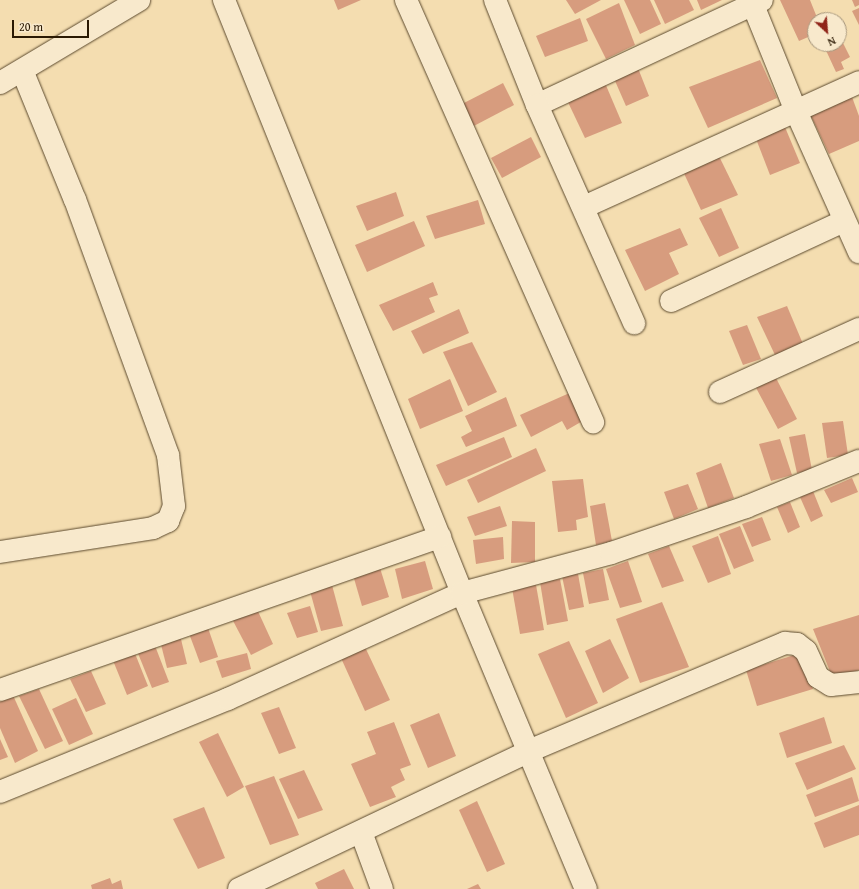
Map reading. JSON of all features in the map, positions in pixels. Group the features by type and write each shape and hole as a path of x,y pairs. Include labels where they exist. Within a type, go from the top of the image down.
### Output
{"street":[{"path":"0,83 139,0"},
{"path":"224,0 462,594 586,889"},
{"path":"406,0 593,422"},
{"path":"496,0 537,105 584,207 634,323"},
{"path":"537,105 756,2 795,109 859,252"},
{"path":"0,552 153,528 168,521 174,506 168,455 75,200 22,70"},
{"path":"584,207 795,109 859,82"},
{"path":"671,301 844,221"},
{"path":"720,392 859,329"},
{"path":"0,792 228,699 462,594 611,553 746,507 859,461"},
{"path":"0,690 440,537"},
{"path":"239,889 529,751 785,643 797,644 806,651 818,677 832,685 859,682"},
{"path":"361,832 382,889"}],"building":[{"path":"334,0 361,0 338,10"},
{"path":"566,0 601,0 575,14"},
{"path":"624,0 650,0 661,24 640,34"},
{"path":"654,0 689,0 694,10 665,24"},
{"path":"697,0 722,0 701,10"},
{"path":"780,0 810,0 815,12 807,12 807,38 799,41"},
{"path":"852,0 859,0 859,5 855,7"},
{"path":"619,3 635,45 606,59 586,19"},
{"path":"859,8 859,25 852,11"},
{"path":"580,18 588,41 545,57 536,36"},
{"path":"847,51 850,57 841,62 844,69 836,72 827,52"},
{"path":"760,60 777,98 708,128 689,87"},
{"path":"636,63 649,96 626,106 612,74"},
{"path":"503,83 514,105 470,128 460,105"},
{"path":"605,83 622,123 585,138 566,98"},
{"path":"852,97 859,116 859,141 829,154 810,114"},
{"path":"782,120 800,163 770,175 753,131"},
{"path":"531,137 541,157 502,178 491,158"},
{"path":"717,152 738,195 701,210 681,167"},
{"path":"396,192 404,216 367,231 356,206"},
{"path":"478,200 485,224 435,239 426,216"},
{"path":"721,208 739,248 719,257 699,218"},
{"path":"414,221 425,246 367,272 355,245"},
{"path":"680,228 688,245 669,253 679,274 645,291 625,250"},
{"path":"433,282 438,295 429,298 435,312 393,331 379,305"},
{"path":"787,306 803,344 775,355 757,317"},
{"path":"459,309 469,333 423,354 411,331"},
{"path":"747,325 761,359 743,365 729,331"},
{"path":"472,342 497,392 468,406 443,352"},
{"path":"775,376 797,419 778,429 754,384"},
{"path":"450,379 463,411 420,429 408,399"},
{"path":"574,391 586,419 567,430 562,421 531,437 520,415"},
{"path":"506,397 517,426 466,447 461,437 472,431 465,416"},
{"path":"843,421 848,455 827,458 822,423"},
{"path":"805,434 812,470 797,473 789,437"},
{"path":"504,437 512,457 446,486 436,465"},
{"path":"780,439 792,475 771,481 759,444"},
{"path":"536,448 546,471 478,503 467,480"},
{"path":"721,463 734,498 708,508 696,473"},
{"path":"852,478 858,492 831,503 824,490"},
{"path":"583,479 588,517 576,520 577,530 558,532 552,481"},
{"path":"688,484 698,509 674,519 664,492"},
{"path":"813,491 823,516 811,522 800,497"},
{"path":"790,502 800,527 788,533 777,507"},
{"path":"605,503 612,541 596,545 590,506"},
{"path":"500,506 507,526 475,536 467,517"},
{"path":"762,517 771,540 752,547 742,524"},
{"path":"512,521 535,522 535,562 511,563"},
{"path":"740,526 754,561 734,569 719,534"},
{"path":"718,536 731,574 708,583 692,546"},
{"path":"503,537 504,559 476,564 473,540"},
{"path":"669,546 684,581 662,588 648,554"},
{"path":"425,561 433,589 402,599 395,569"},
{"path":"628,561 642,602 620,608 606,569"},
{"path":"380,568 389,597 362,606 353,575"},
{"path":"603,569 609,600 589,604 583,573"},
{"path":"578,574 584,607 569,610 562,576"},
{"path":"560,579 568,621 547,625 540,582"},
{"path":"332,585 343,626 321,631 310,591"},
{"path":"536,585 544,630 520,634 512,588"},
{"path":"662,602 689,667 640,683 616,619"},
{"path":"310,606 318,632 297,638 287,613"},
{"path":"256,607 273,644 251,655 231,617"},
{"path":"859,615 859,670 833,679 813,629"},
{"path":"206,622 218,657 200,663 187,628"},
{"path":"179,631 187,664 167,668 159,637"},
{"path":"152,638 169,682 152,688 135,646"},
{"path":"610,639 629,678 603,693 585,651"},
{"path":"569,641 598,703 566,718 538,654"},
{"path":"365,647 390,700 365,711 341,658"},
{"path":"134,651 148,686 127,695 112,658"},
{"path":"247,653 251,669 222,678 216,661"},
{"path":"801,653 813,689 757,706 746,670"},
{"path":"91,671 106,704 86,712 70,679"},
{"path":"39,689 63,741 45,749 19,696"},
{"path":"12,693 38,751 15,763 0,728 0,697"},
{"path":"76,698 93,734 69,745 52,709"},
{"path":"279,707 296,748 279,754 261,713"},
{"path":"439,713 456,756 428,768 410,725"},
{"path":"824,717 832,743 787,758 779,733"},
{"path":"394,722 411,765 400,769 405,780 391,787 396,797 370,807 351,764 376,754 367,732"},
{"path":"218,733 244,787 227,797 199,742"},
{"path":"0,739 8,757 0,760"},
{"path":"844,745 856,769 807,790 795,763"},
{"path":"304,770 323,810 298,819 279,779"},
{"path":"274,776 299,835 270,845 245,786"},
{"path":"852,777 859,801 815,817 806,795"},
{"path":"477,801 505,864 487,872 459,810"},
{"path":"859,805 859,835 824,848 814,823"},
{"path":"204,807 225,858 198,869 173,819"},
{"path":"344,869 354,889 318,889 315,883"},
{"path":"110,878 112,884 121,880 123,889 92,889 91,885"},
{"path":"478,884 481,889 467,889"}]}
